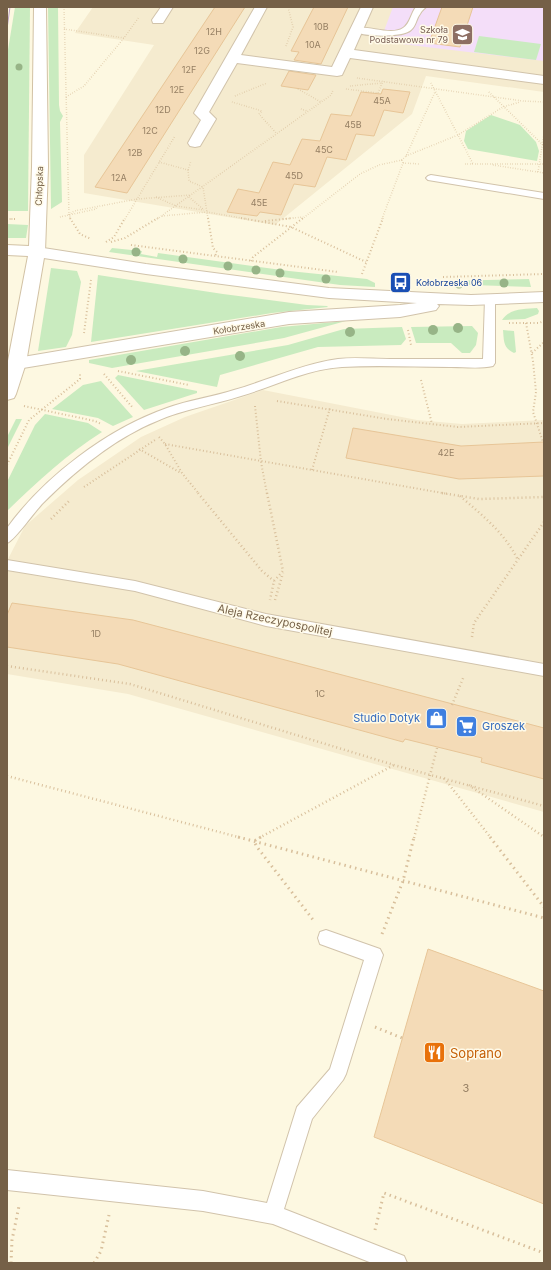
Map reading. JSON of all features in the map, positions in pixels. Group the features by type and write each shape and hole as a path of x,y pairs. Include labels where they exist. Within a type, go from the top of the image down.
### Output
{"street":[{"name":"Chłopska","path":"12,363 37,252 40,167 40,7"},
{"path":"158,20 167,7"},
{"path":"195,143 209,119 202,113 234,58 261,7"},
{"path":"234,58 337,72 367,7"},
{"path":"346,53 544,80"},
{"name":"Kołobrzeska","path":"7,250 37,252 146,269 329,293 471,300"},
{"name":"Kołobrzeska","path":"12,363 289,318 400,311 471,300 544,297"},
{"path":"7,394 12,363"}],"lane":[{"path":"356,30 401,33 410,27 416,11 422,7"},
{"path":"431,178 544,196"},
{"path":"7,538 16,523 48,490 77,466 121,436 145,422 171,410 236,394 314,367 341,363 488,363 490,299"},
{"name":"Aleja Rzeczypospolitej","path":"7,565 135,586 266,620 544,670"},
{"path":"273,1214 304,1114 337,1074 374,955 326,938"},
{"path":"16,1181 203,1201 273,1214 397,1263"}],"path":[{"path":"64,7 69,216 80,234 92,240"},
{"path":"288,7 295,23 295,28 284,50 284,58 289,65"},
{"path":"66,98 84,86 124,38 142,12"},
{"path":"64,29 124,38"},
{"path":"354,78 523,101 544,102"},
{"path":"382,82 378,93 343,87 382,82"},
{"path":"210,100 223,101 267,83"},
{"path":"298,89 321,102"},
{"path":"434,89 473,164 544,164"},
{"path":"251,261 252,257 360,174 379,165 402,160 406,156 436,92"},
{"path":"117,245 103,245 125,238 162,216 331,95"},
{"path":"494,97 543,146"},
{"path":"226,100 262,111 259,114 277,134"},
{"path":"406,156 458,135 503,107 523,101"},
{"path":"301,109 308,112"},
{"path":"538,172 544,134"},
{"path":"362,274 403,163 402,160"},
{"path":"159,162 188,170 189,181 203,188"},
{"path":"485,164 544,173"},
{"path":"203,188 213,248 216,252 215,256"},
{"path":"69,216 96,209 97,206 137,199 192,195"},
{"path":"156,197 176,206 204,210"},
{"path":"189,197 207,212"},
{"path":"162,216 207,212 291,227 366,262"},
{"path":"260,222 304,216"},
{"path":"125,245 341,272"},
{"path":"355,273 370,274"},
{"path":"437,277 544,274"},
{"path":"83,337 91,279"},
{"path":"526,323 532,353 536,392 533,412 544,442"},
{"path":"532,353 544,342"},
{"path":"7,465 29,420 80,379 81,367"},
{"path":"118,371 193,386"},
{"path":"104,374 130,404"},
{"path":"422,383 432,424"},
{"path":"276,401 330,408 386,419 458,428 544,423"},
{"path":"255,402 261,462 283,571 276,599"},
{"path":"23,406 95,421"},
{"path":"312,470 330,408"},
{"path":"80,490 139,449 167,434"},
{"path":"121,436 139,449 182,473"},
{"path":"274,581 262,571 182,473 165,444 479,499 544,497"},
{"path":"460,496 478,513 493,523 506,536 518,560"},
{"path":"49,521 70,500"},
{"path":"472,633 474,623 544,522"},
{"path":"269,597 274,581 283,571"},
{"path":"7,666 130,684 394,765 544,806"},
{"path":"452,705 466,671"},
{"path":"374,955 403,881 437,748"},
{"path":"254,841 394,765"},
{"path":"7,776 544,918"},
{"path":"444,778 544,907"},
{"path":"467,784 544,837"},
{"path":"254,841 326,938"},
{"path":"377,1028 402,1038"},
{"path":"11,1263 16,1181"},
{"path":"94,1263 102,1251 114,1191"},
{"path":"369,1252 384,1193 544,1253"}],"shaded area":[{"path":"93,7 544,7 544,92 426,76 412,114 275,225 84,193 84,155 154,45 75,33"},
{"name":"Szkoła Podstawowa nr 79","path":"393,7 544,7 544,61 393,43 382,36"},
{"path":"263,390 417,420 462,424 544,420 544,812 128,694 7,674 7,561 25,526 78,480 141,437 185,417"}],"green space":[{"path":"15,7 30,7 28,211 7,211 7,56"},
{"path":"48,7 58,7 59,105 63,116 60,122 62,202 51,209"},
{"path":"479,36 541,44 536,60 474,52"},
{"path":"491,115 520,125 536,142 539,151 537,161 468,149 464,141 466,131"},
{"path":"7,224 28,225 26,238 7,238"},
{"path":"112,248 142,251 141,254 157,257 158,253 289,271 367,279 375,283 375,287 340,285 109,252"},
{"path":"51,268 77,271 81,282 72,335 66,347 38,351"},
{"path":"98,275 223,294 328,307 272,313 91,342"},
{"path":"529,279 531,287 442,284 441,281"},
{"path":"537,308 539,311 538,314 525,319 502,320 513,311"},
{"path":"346,321 284,338 112,368 89,363 89,360 281,327"},
{"path":"472,326 478,333 476,345 470,353 462,353 451,343 416,343 411,327"},
{"path":"402,327 406,339 401,345 318,347 220,375 217,387 136,371 288,345 344,329"},
{"path":"503,330 514,331 516,352 514,353 510,351 506,346"},
{"path":"118,375 197,391 197,393 144,410 115,378"},
{"path":"101,381 133,417 113,426 98,418 52,409 83,385"},
{"path":"45,414 88,423 102,432 89,440 53,468 8,510 7,482 35,425"},
{"path":"16,419 22,419 7,449 7,437"}],"building":[{"path":"215,7 245,7 127,193 95,187"},
{"path":"314,7 348,7 321,64 294,60 299,52 291,51"},
{"path":"442,7 473,7 460,47 429,43"},
{"path":"289,71 316,75 308,90 281,86"},
{"path":"383,89 410,92 403,113 384,110 374,136 356,134 346,160 327,157 315,187 294,184 281,215 260,212 257,216 227,212 238,189 259,193 273,162 290,165 302,139 320,141 331,114 351,116 361,92 381,94"},
{"path":"353,428 461,446 544,442 544,476 459,479 346,458"},
{"path":"12,603 133,620 544,728 544,779 481,762 482,758 405,739 403,742 118,664 7,647 7,615"},
{"path":"428,949 544,991 544,1204 374,1137"}],"tram line":[{"path":"7,29 10,7"}],"place":[{"name":"Szkoła Podstawowa nr 79","path":"463,34"},
{"name":"Kołobrzeska 06","path":"401,282"},
{"name":"Studio Dotyk","path":"436,718"},
{"name":"Groszek","path":"467,726"},
{"name":"Soprano","path":"435,1053"}]}
